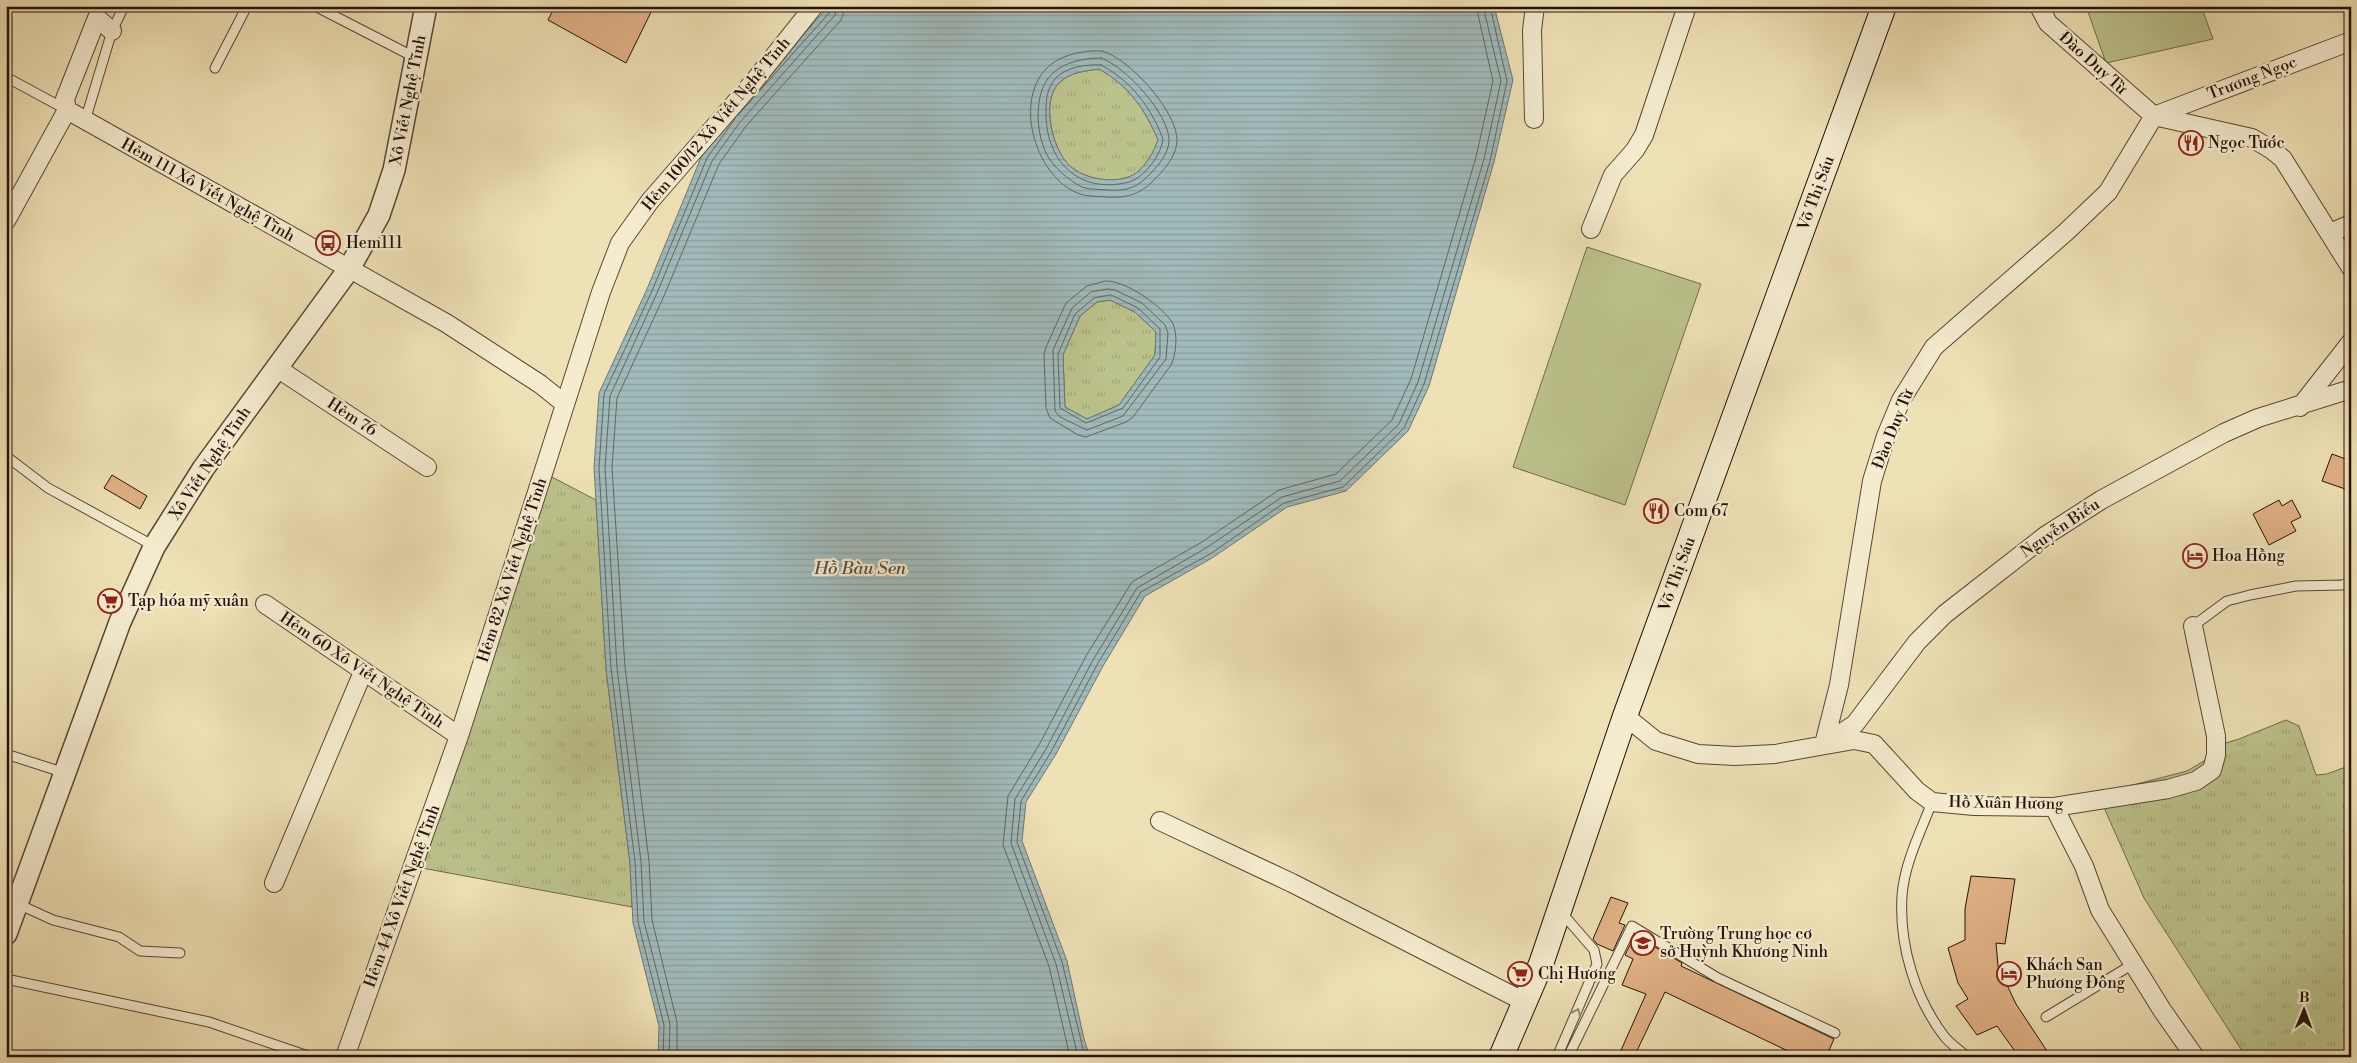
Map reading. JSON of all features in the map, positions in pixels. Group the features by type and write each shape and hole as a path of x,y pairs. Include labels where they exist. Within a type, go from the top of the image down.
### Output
{"main road":[{"name":"Võ Thị Sáu","path":"1501,1057 1560,910 1625,716 1884,6"}],"street":[{"name":"Xô Viết Nghệ Tĩnh","path":"6,934 120,622 154,547 203,469 349,269 379,215 394,170 426,6"},
{"name":"Hẻm 100/12 Xô Viết Nghệ Tĩnh","path":"620,243 656,194 756,80 814,6"},
{"path":"1534,6 1532,30 1534,119"},
{"path":"1591,229 1613,175 1635,150 1644,134 1687,6"},
{"name":"Đào Duy Từ","path":"2039,6 2048,23 2154,116 2252,138 2283,159 2351,268"},
{"path":"6,221 67,110 65,99 97,18 112,31"},
{"name":"Trương Ngọc","path":"2154,116 2351,41"},
{"name":"Hẻm 111 Xô Viết Nghệ Tĩnh","path":"67,110 349,269"},
{"name":"Đào Duy Từ","path":"1824,744 1839,685 1872,481 1886,436 1901,400 1934,347 2066,232 2108,192 2154,116"},
{"path":"2330,232 2351,224"},
{"name":"Hẻm 82 Xô Viết Nghệ Tĩnh","path":"458,736 609,268 620,243"},
{"path":"349,269 446,323 540,384 565,404"},
{"path":"2300,407 2351,342"},
{"name":"Hẻm 76","path":"276,368 427,467"},
{"name":"Nguyễn Biểu","path":"1824,744 1855,724 1917,642 1945,614 2045,536 2101,500 2224,433 2258,418 2300,407 2351,389"},
{"name":"Hẻm 60 Xô Viết Nghệ Tĩnh","path":"265,604 458,736"},
{"name":"Hồ Xuân Hương","path":"1625,716 1656,741 1698,754 1735,756 1775,754 1854,740 1874,744 1917,791 1932,802 1974,806 2054,807 2168,789 2196,781 2212,770 2216,755 2216,736 2193,626"},
{"path":"274,883 362,672"},
{"name":"Hẻm 44 Xô Viết Nghệ Tĩnh","path":"345,1057 458,736"},
{"path":"2054,807 2084,866 2100,910 2133,964 2195,1057"},
{"path":"1160,821 1292,883 1524,1002"}],"lane":[{"path":"85,121 112,31 124,6"},
{"path":"215,68 247,6"},
{"path":"315,6 416,58"},
{"path":"6,77 67,110"},
{"path":"6,456 48,488 154,547"},
{"path":"2193,626 2227,601 2296,586 2342,585 2351,582"},
{"path":"6,754 65,773"},
{"path":"1932,802 1910,862 1902,896 1904,932 1909,964 1920,998 1945,1038 1967,1057"},
{"path":"18,904 53,920 119,937 140,951 180,953"},
{"path":"1557,1057 1597,964 1594,950 1560,910"},
{"path":"1568,1057 1632,926 1718,978 1835,1033"},
{"path":"2046,1017 2133,964"},
{"path":"6,979 209,1022 311,1057"}],"green space":[{"path":"2086,6 2201,6 2213,39 2106,63"},
{"path":"1099,69 1119,83 1135,99 1148,118 1158,140 1151,155 1140,170 1131,176 1116,180 1091,177 1070,166 1058,149 1051,124 1051,100 1054,90 1060,82 1074,74"},
{"path":"1587,247 1701,284 1625,505 1513,467"},
{"path":"1110,300 1135,312 1156,332 1155,355 1119,405 1087,419 1065,407 1063,355 1080,316 1097,302"},
{"path":"548,475 596,500 606,669 630,863 632,907 422,868"},
{"path":"2286,720 2299,726 2316,775 2327,774 2351,765 2351,1057 2246,1057 2144,898 2098,794 2187,771 2204,761 2216,746"}],"water":[{"name":"Hồ Bàu Sen","path":"829,6 1494,6 1513,80 1494,162 1429,386 1408,431 1346,491 1287,507 1212,558 1145,596 1103,666 1056,754 1026,802 1022,841 1067,961 1084,1039 1090,1057 658,1057 659,1026 633,923 630,863 606,669 594,468 599,393 647,289 702,155 731,115","holes":["1099,69 1119,83 1135,99 1148,118 1158,140 1151,155 1140,170 1131,176 1116,180 1091,177 1070,166 1058,149 1051,125 1051,100 1054,90 1060,82 1073,74","1110,300 1135,312 1156,332 1155,355 1119,405 1087,419 1065,407 1063,355 1080,316 1097,302"]}],"building":[{"path":"555,6 654,6 626,63 548,20"},
{"path":"2332,454 2351,461 2351,491 2322,481"},
{"path":"112,475 147,496 140,509 104,488"},
{"path":"2279,500 2282,506 2292,500 2301,517 2291,522 2296,531 2269,545 2253,514"},
{"path":"1971,876 2015,879 2005,944 1996,943 1998,966 2016,1004 2051,1057 2019,1057 1997,1026 1977,1035 1956,1006 1968,999 1958,983 1948,948 1965,940 1965,909"},
{"path":"1611,897 1628,903 1619,923 1625,925 1613,951 1597,944 1593,939"},
{"path":"1635,935 1682,963 1681,966 1834,1039 1826,1057 1790,1057 1792,1053 1665,992 1634,1057 1618,1057 1646,994 1622,985 1633,959 1625,955"}],"place":[{"name":"Ngọc Tước","path":"2191,143"},
{"name":"Hem111","path":"328,243"},
{"name":"Com 67","path":"1656,511"},
{"name":"Hoa Hồng","path":"2195,556"},
{"name":"Tạp hóa mỹ xuân","path":"110,601"},
{"name":"Trường Trung học cơ sở Huỳnh Khương Ninh","path":"1643,943"},
{"name":"Chị Hương","path":"1520,974"},
{"name":"Khách Sạn Phương Đông","path":"2009,974"}]}
